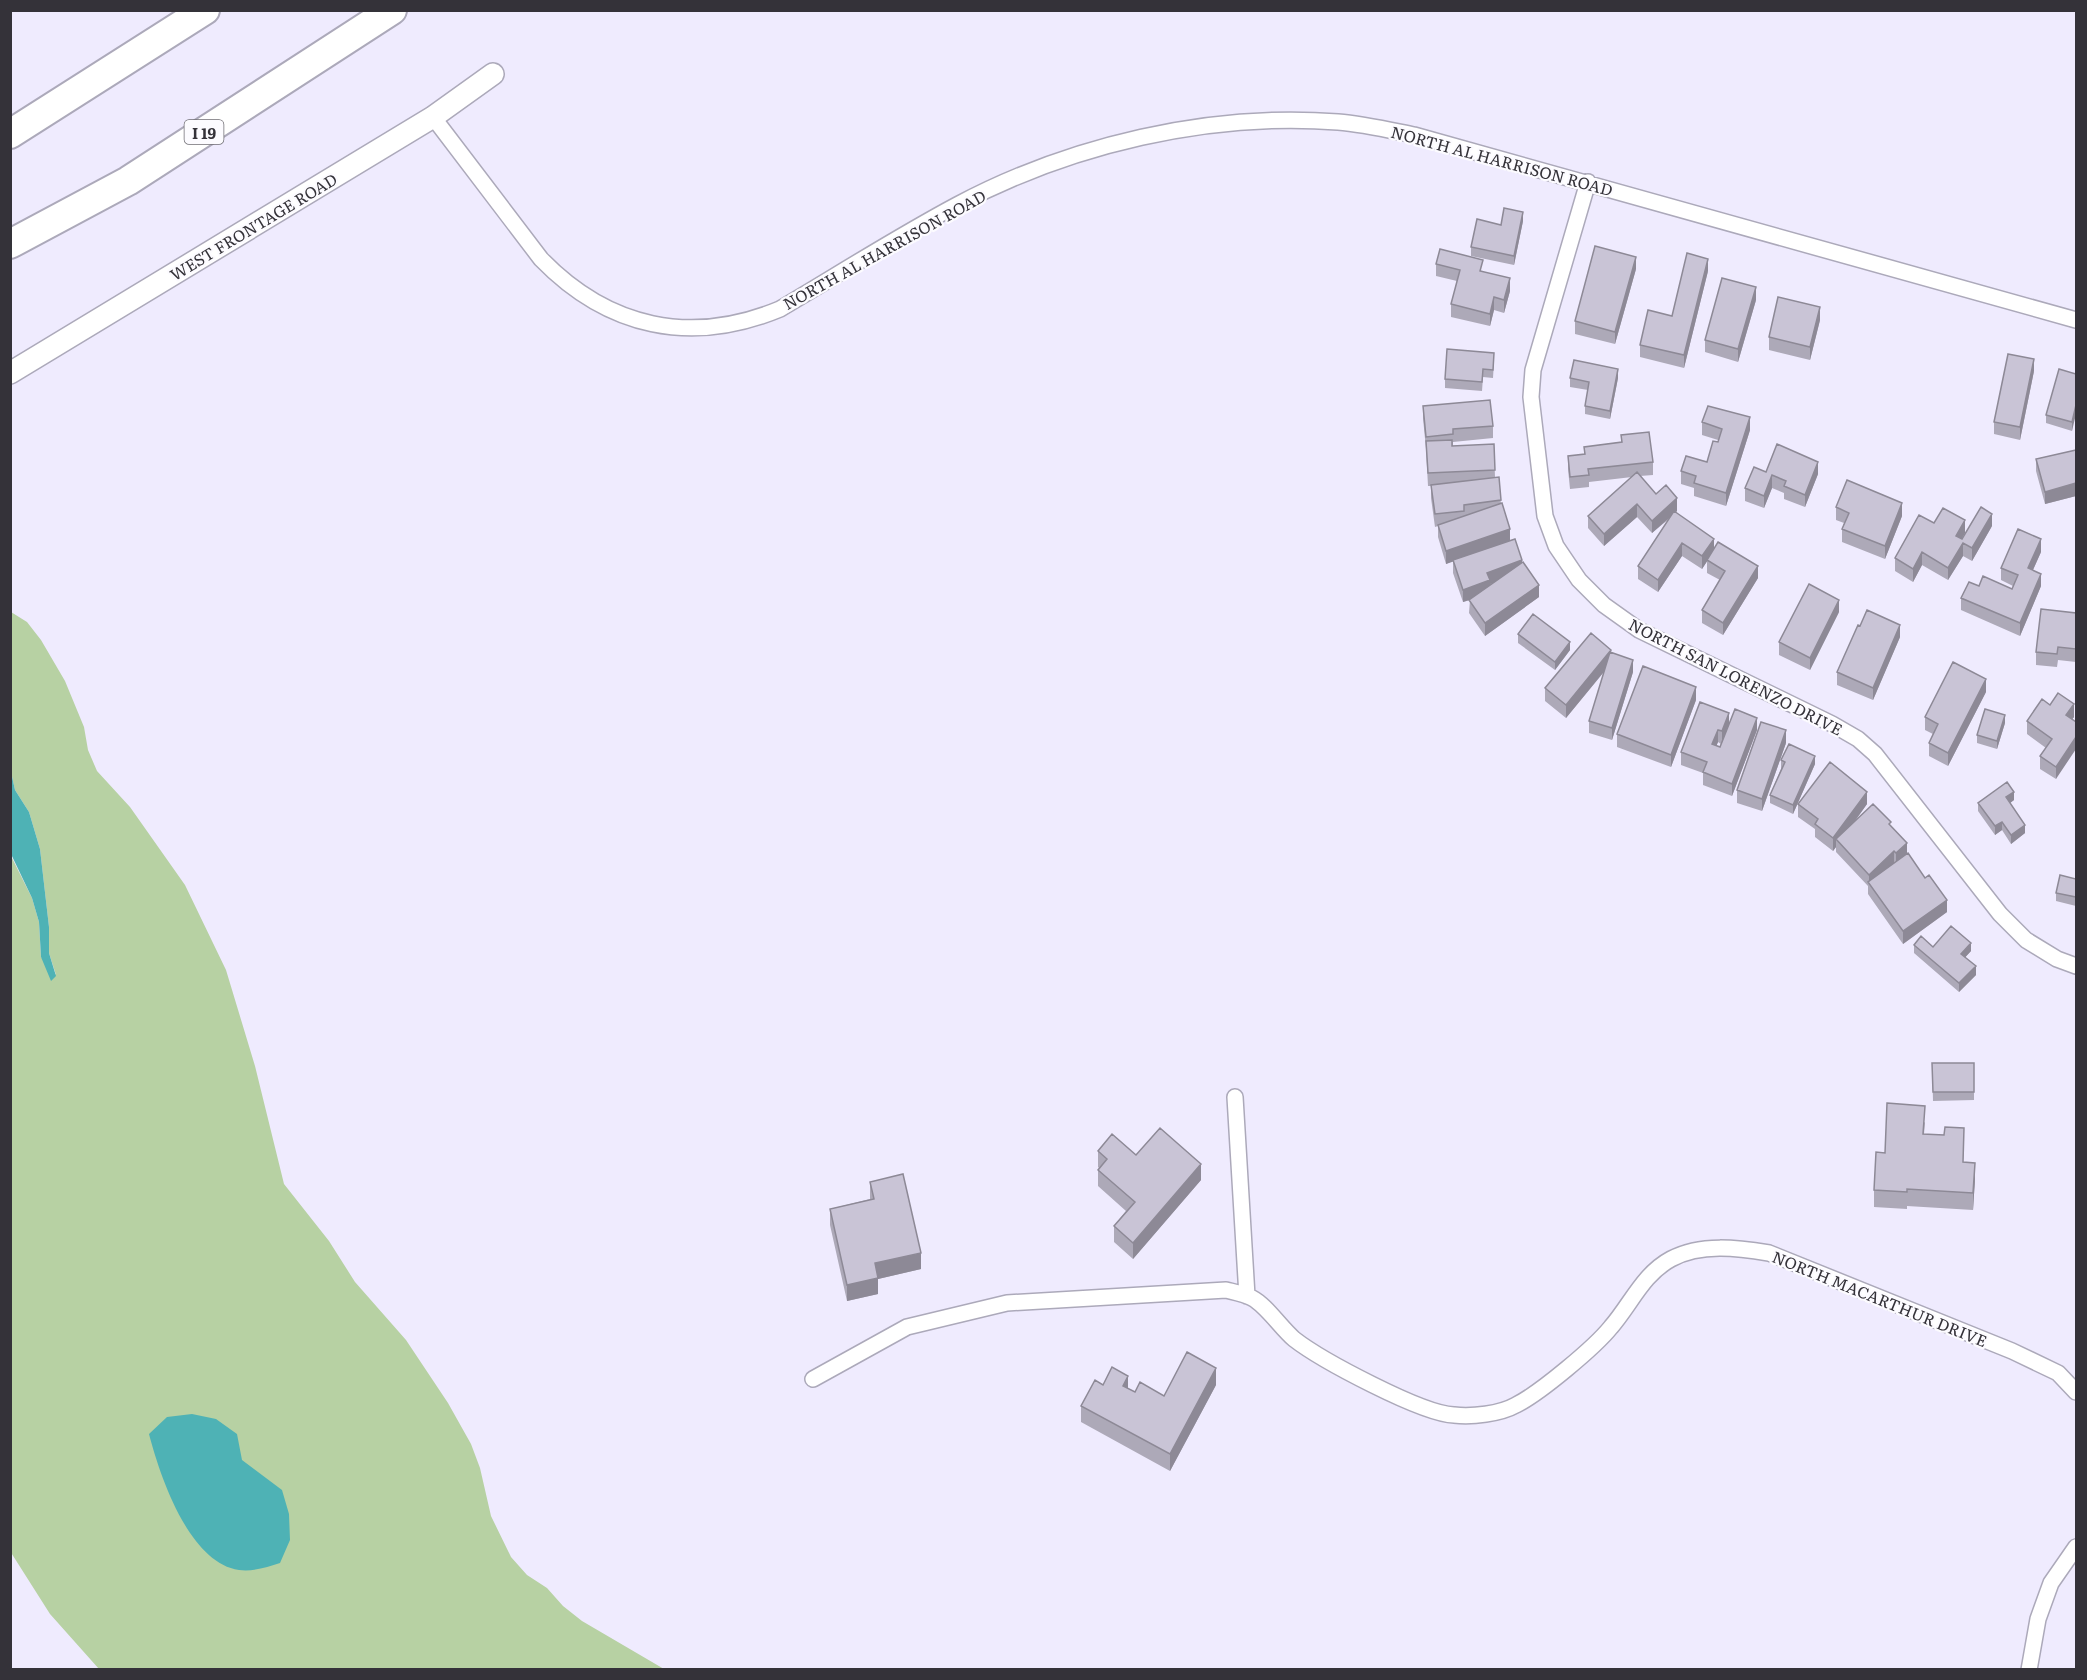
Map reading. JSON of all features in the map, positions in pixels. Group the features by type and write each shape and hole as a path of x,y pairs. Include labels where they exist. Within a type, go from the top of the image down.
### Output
{"highway":[{"path":"10,134 205,10"},
{"name":"I 19","path":"10,243 128,181 392,10"}],"street":[{"name":"WEST FRONTAGE ROAD","path":"10,373 433,117 493,74"},
{"name":"NORTH AL HARRISON ROAD","path":"433,117 541,259 558,276 583,295 618,314 653,324 688,329 735,324 770,313 957,205 1025,173 1158,134 1243,122 1338,122 1414,135 2076,320"},
{"name":"NORTH SAN LORENZO DRIVE","path":"1588,182 1533,370 1531,396 1545,516 1556,546 1579,580 1596,597 1639,630 1832,723 1858,739 1875,754 2000,914 2026,940 2057,959 2076,966"},
{"path":"1235,1097 1247,1296"},
{"name":"NORTH MACARTHUR DRIVE","path":"813,1379 907,1327 1007,1303 1226,1290 1252,1298 1295,1340 1370,1383 1432,1410 1453,1416 1485,1413 1516,1405 1566,1368 1611,1328 1645,1280 1671,1259 1703,1250 1730,1247 1769,1253 2012,1351 2058,1373 2076,1392"},
{"path":"2029,1670 2038,1619 2051,1583 2076,1547"}],"shaded area":[{"path":"11,612 27,622 41,640 65,681 84,727 88,750 97,771 130,807 185,885 226,970 255,1066 284,1184 329,1241 355,1282 406,1340 448,1403 471,1444 480,1468 491,1516 511,1557 527,1575 547,1588 563,1606 582,1621 664,1669 99,1669 50,1614 10,1551 10,854 32,898 39,922 41,957 56,975 49,953 49,927 40,849 29,812 15,790 11,772"},
{"path":"11,772 15,790 29,812 40,849 49,927 49,953 56,976 51,981 41,957 39,922 32,898 11,854"},
{"path":"192,1414 216,1419 237,1434 242,1460 282,1490 289,1514 290,1540 280,1563 260,1569 244,1570 221,1564 205,1552 179,1515 169,1494 149,1434 167,1417"}],"building":[{"path":"1504,208 1523,212 1514,256 1471,247 1477,219 1501,225"},
{"path":"1595,246 1636,257 1615,332 1575,321"},
{"path":"1440,249 1483,260 1480,271 1510,278 1504,300 1494,297 1490,314 1451,304 1460,270 1436,264"},
{"path":"1687,253 1708,259 1684,355 1640,345 1648,310 1672,316"},
{"path":"1722,278 1756,287 1738,349 1705,340"},
{"path":"1778,297 1820,307 1810,347 1769,337"},
{"path":"1447,349 1494,353 1493,370 1483,369 1482,382 1445,379"},
{"path":"2008,354 2034,359 2020,427 1994,422"},
{"path":"1574,360 1618,369 1610,411 1585,406 1589,382 1570,378"},
{"path":"2059,369 2076,374 2076,405 2072,422 2046,415"},
{"path":"1490,400 1493,426 1453,429 1453,434 1426,437 1423,406"},
{"path":"1708,406 1750,417 1726,493 1694,483 1696,476 1681,471 1686,456 1707,462 1713,441 1718,442 1722,429 1702,422"},
{"path":"1649,432 1653,462 1588,469 1589,475 1570,477 1568,456 1585,454 1584,447 1622,442 1621,435"},
{"path":"1452,440 1452,446 1494,444 1495,470 1428,473 1426,441"},
{"path":"1777,444 1818,462 1805,495 1784,486 1786,481 1772,475 1764,496 1745,488 1754,467 1766,472"},
{"path":"2076,450 2076,483 2045,492 2036,459"},
{"path":"1637,472 1656,494 1666,485 1677,498 1652,521 1637,504 1604,534 1588,516"},
{"path":"1499,477 1501,500 1464,505 1464,511 1435,514 1431,485"},
{"path":"1847,480 1902,503 1885,546 1842,529 1849,513 1836,507"},
{"path":"1502,503 1510,529 1446,551 1438,525"},
{"path":"1981,507 1992,514 1972,548 1963,543 1948,568 1922,552 1913,569 1895,558 1919,515 1934,523 1943,508 1965,520 1956,536 1962,539"},
{"path":"1674,511 1714,539 1702,556 1682,543 1658,580 1638,566"},
{"path":"2018,529 2041,539 2028,568 2041,574 2020,623 1961,598 1969,582 1979,586 1983,576 2012,589 2018,575 2001,568"},
{"path":"1515,539 1522,560 1487,573 1490,580 1463,590 1453,560"},
{"path":"1718,542 1758,566 1723,623 1702,610 1725,571 1707,560"},
{"path":"1523,562 1539,585 1485,623 1469,600"},
{"path":"1809,584 1839,600 1810,658 1779,642"},
{"path":"2041,609 2076,613 2076,649 2058,647 2057,654 2036,652"},
{"path":"1867,610 1900,625 1873,688 1837,672"},
{"path":"1533,614 1570,642 1555,662 1518,634"},
{"path":"1591,633 1611,650 1566,705 1545,688"},
{"path":"1610,652 1633,660 1612,728 1589,721"},
{"path":"1953,662 1986,679 1948,753 1929,743 1938,724 1925,717"},
{"path":"1643,666 1696,687 1671,755 1617,734"},
{"path":"2058,693 2074,704 2066,715 2076,722 2076,737 2056,767 2040,756 2052,739 2027,721 2042,699 2050,705"},
{"path":"1700,702 1729,713 1722,731 1718,730 1712,744 1720,747 1735,709 1757,718 1732,784 1703,772 1707,762 1681,752"},
{"path":"1985,709 2005,715 1997,741 1977,735"},
{"path":"1761,722 1786,730 1762,799 1737,790"},
{"path":"1789,744 1815,756 1793,805 1770,795 1785,762 1781,760"},
{"path":"1830,762 1867,792 1833,838 1815,824 1818,819 1798,804"},
{"path":"2007,782 2014,792 2006,797 2025,825 2011,835 2002,822 1995,826 1978,803"},
{"path":"1873,804 1907,843 1896,853 1894,851 1869,875 1836,839"},
{"path":"1908,853 1925,878 1929,875 1947,900 1903,931 1868,882"},
{"path":"2060,875 2076,879 2076,897 2056,893"},
{"path":"1951,926 1971,943 1961,954 1976,966 1959,983 1914,945 1921,936 1933,947"},
{"path":"1932,1063 1974,1063 1974,1092 1933,1092"},
{"path":"1887,1103 1925,1106 1923,1134 1944,1135 1945,1127 1964,1128 1963,1162 1975,1163 1973,1193 1907,1189 1907,1192 1874,1190 1876,1152 1885,1153"},
{"path":"1160,1128 1201,1164 1133,1243 1114,1226 1135,1202 1098,1170 1107,1159 1098,1151 1112,1134 1136,1155"},
{"path":"903,1174 921,1253 875,1263 878,1278 847,1285 830,1209 874,1199 870,1182"},
{"path":"1187,1352 1216,1368 1170,1454 1081,1406 1095,1380 1103,1385 1112,1367 1128,1376 1123,1386 1135,1392 1140,1382 1164,1396"}]}
